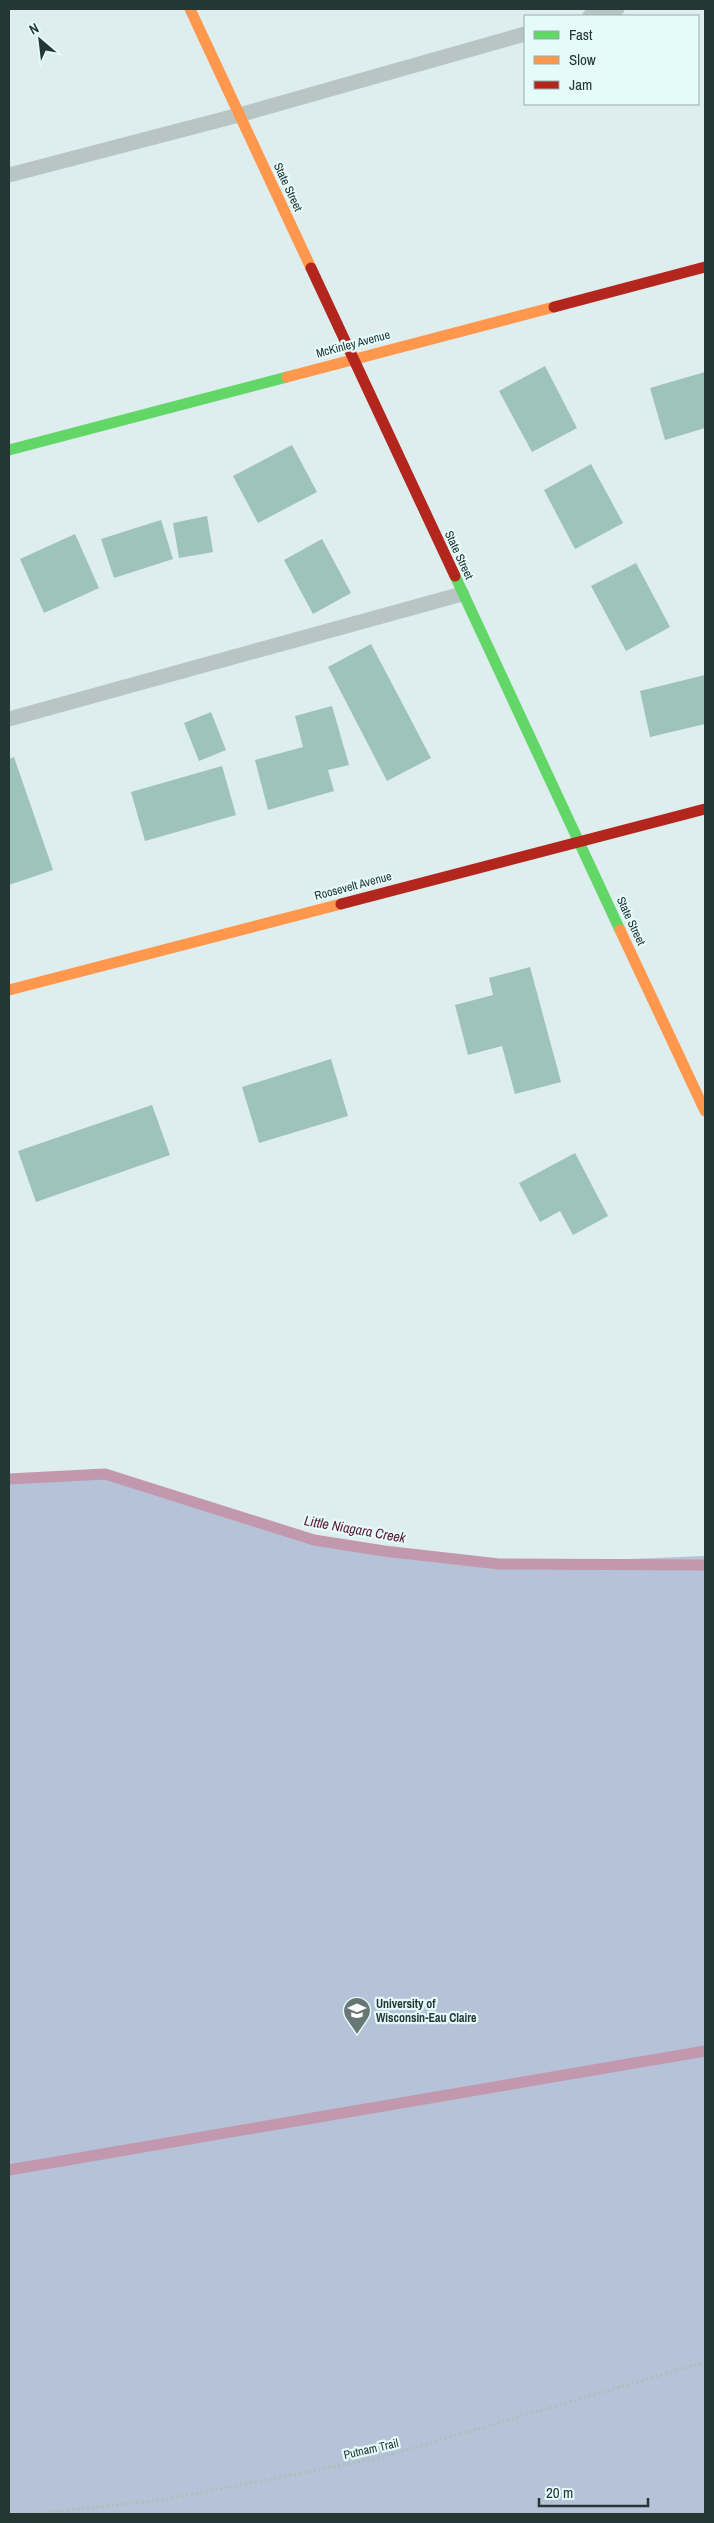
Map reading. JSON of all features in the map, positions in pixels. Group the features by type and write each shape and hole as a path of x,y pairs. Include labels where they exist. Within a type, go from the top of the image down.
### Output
{"street":[{"name":"State Street","path":"190,9 705,1111"},
{"name":"McKinley Avenue","path":"9,450 352,358 705,267"},
{"name":"Roosevelt Avenue","path":"9,990 577,840 705,809"}],"lane":[{"path":"594,15 617,9"},
{"path":"9,174 238,115 524,34"},
{"path":"9,719 462,594"}],"path":[{"name":"Putnam Trail","path":"32,2514 162,2500 379,2458 705,2362"}],"shaded area":[{"name":"University of Wisconsin-Eau Claire","path":"105,1474 314,1540 384,1551 499,1564 705,1556 705,2514 9,2514 9,1479"}],"building":[{"path":"545,366 577,428 532,452 499,391"},
{"path":"705,372 705,428 665,440 650,388"},
{"path":"292,445 317,492 258,523 233,476"},
{"path":"591,464 623,523 575,549 544,490"},
{"path":"207,516 213,552 179,558 173,523"},
{"path":"161,520 173,559 114,578 101,539"},
{"path":"75,534 99,588 44,613 20,559"},
{"path":"322,539 351,593 313,614 284,560"},
{"path":"636,563 670,627 626,651 591,586"},
{"path":"371,644 431,758 387,781 328,667"},
{"path":"705,675 705,724 650,737 640,691"},
{"path":"332,706 349,765 328,770 334,791 268,810 255,760 303,747 295,716"},
{"path":"211,712 226,750 199,761 184,723"},
{"path":"14,757 53,870 9,885 9,759"},
{"path":"222,766 236,815 145,841 131,792"},
{"path":"530,967 561,1082 515,1094 502,1046 468,1055 455,1005 493,995 489,978"},
{"path":"331,1059 348,1116 259,1143 242,1087"},
{"path":"152,1105 170,1155 36,1202 18,1151"},
{"path":"575,1153 608,1216 573,1235 560,1211 540,1222 519,1183"}],"waterway":[{"name":"Little Niagara Creek","path":"9,1479 105,1474 314,1540 384,1551 499,1564 705,1565"},
{"path":"9,2170 705,2051"}],"traffic: fast":[{"path":"9,450 287,377"},
{"path":"455,576 620,930"}],"traffic: slow":[{"path":"190,9 311,268"},
{"path":"287,377 554,307"},
{"path":"9,990 341,904"},
{"path":"620,930 705,1111"}],"traffic: jam":[{"path":"554,307 705,267"},
{"path":"311,268 455,576"},
{"path":"341,904 705,809"}],"place":[{"name":"University of Wisconsin-Eau Claire","path":"357,2035"}]}
